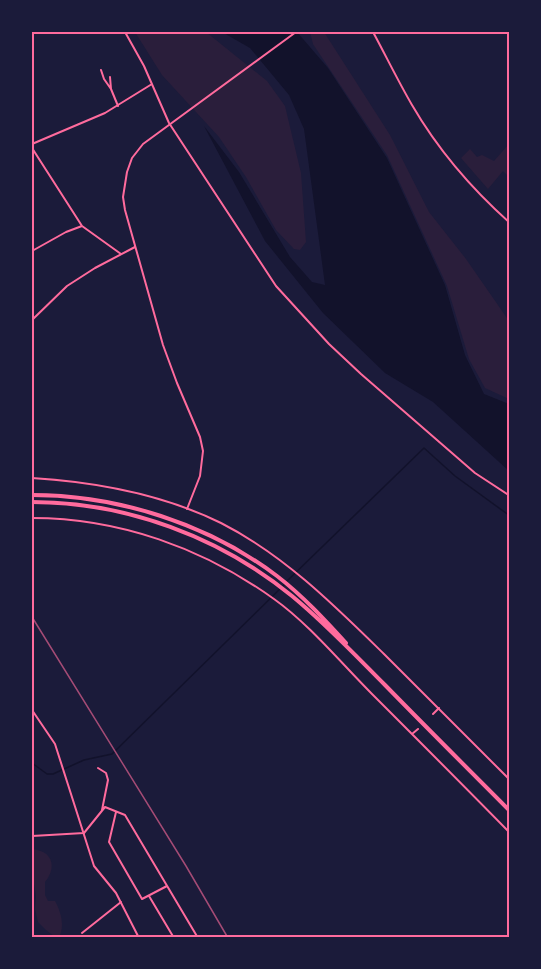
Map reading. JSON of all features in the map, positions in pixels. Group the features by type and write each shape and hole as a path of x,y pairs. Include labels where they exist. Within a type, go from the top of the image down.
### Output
{"highway":[{"path":"32,495 101,502 167,519 228,545 278,577 296,592 378,678"},
{"path":"32,502 102,509 165,525 226,552 274,582 292,596 378,678 510,811"}],"street":[{"path":"125,32 169,123 276,286 329,344 361,374 475,473 510,496"},
{"path":"187,509 200,476 203,451 200,437 167,354 135,247 123,196 126,172 137,150 169,123 296,32"},
{"path":"373,32 413,107 433,135 492,207 510,223"},
{"path":"101,70 118,106"},
{"path":"110,77 111,89"},
{"path":"121,254 82,226 32,146 118,106 152,84"},
{"path":"32,251 66,231 82,226"},
{"path":"32,320 67,286 135,247"},
{"path":"32,478 80,481 133,492 187,509 241,534 294,570 329,600 510,780"},
{"path":"32,518 91,523 138,532 172,543 238,574 274,599 315,636 510,833"},
{"path":"433,714 439,708"},
{"path":"32,710 55,744 94,866 121,902 139,938"},
{"path":"412,734 418,729"},
{"path":"98,768 106,773 108,780 102,810"},
{"path":"32,836 84,833 105,807 125,815 198,938"},
{"path":"116,812 109,842 142,899 167,885"},
{"path":"149,896 174,938"},
{"path":"81,933 121,902"}],"shaded area":[{"path":"135,32 206,32 267,81 285,106 301,173 306,242 300,250 294,249 276,230 246,177 219,137 162,75"},
{"path":"222,32 297,32 328,68 387,158 445,285 465,355 484,394 509,404 509,471 433,402 385,373 323,313 265,241 204,126 239,172 290,257 312,282 325,285 304,129 289,95 250,48"},
{"path":"310,32 324,32 390,135 429,212 466,259 509,321 509,399 485,388 469,359 447,286 387,155 313,44"},
{"path":"509,144 509,177 503,171 488,189 461,158 470,149 477,157 482,155 494,161"},
{"path":"32,849 45,853 51,861 51,871 45,882 45,895 48,901 55,901 59,910 62,924 59,937 55,937 38,922 35,909"}],"waterway":[{"path":"287,581 424,448 455,476 510,516"},
{"path":"32,763 47,774 53,774 84,760 112,754 284,585"}],"railway":[{"path":"32,617 228,938"}]}
